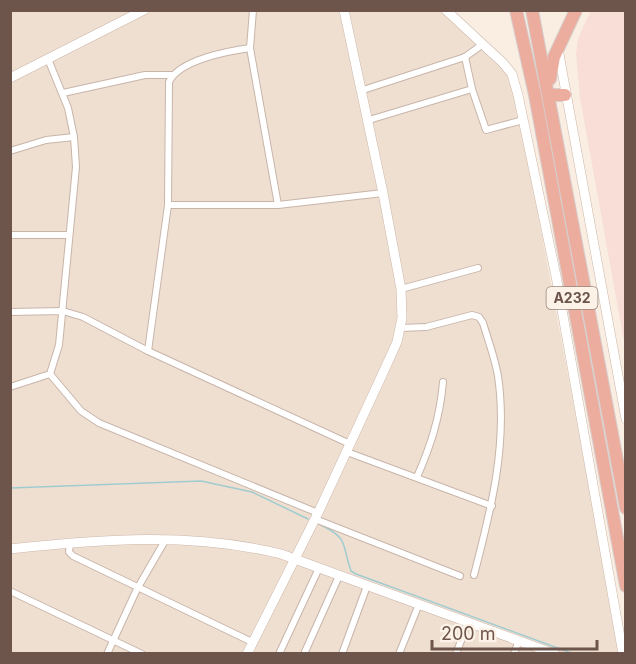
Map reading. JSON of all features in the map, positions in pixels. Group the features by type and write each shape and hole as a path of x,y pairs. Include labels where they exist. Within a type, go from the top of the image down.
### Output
{"highway":[{"name":"A232","path":"516,10 559,263 626,586"},
{"name":"A232","path":"532,10 550,94 626,508"},
{"path":"565,95 550,94 552,65 558,46 576,10"}],"street":[{"path":"10,78 144,10"},
{"path":"253,10 250,48 278,205"},
{"path":"247,654 348,448 382,375 400,328 401,289 363,90 344,10"},
{"path":"446,10 512,74 559,263 623,654"},
{"path":"363,90 465,57 483,44"},
{"path":"558,46 565,95 621,365 626,419"},
{"path":"63,93 145,75 172,75 206,57 250,48"},
{"path":"465,57 472,89 486,130 524,120"},
{"path":"48,59 63,93 74,137 76,167 59,345 50,374"},
{"path":"148,351 168,205 169,82 172,75"},
{"path":"369,120 472,89"},
{"path":"10,151 46,140 74,137"},
{"path":"168,205 278,205 383,193"},
{"path":"10,235 69,235"},
{"path":"401,289 478,268"},
{"path":"10,312 63,311 83,317 348,448 492,506"},
{"path":"400,328 426,327 472,315 479,317 483,323 498,375 499,454 492,506 474,575"},
{"path":"10,387 50,374"},
{"path":"50,374 81,411 99,423 460,576"},
{"path":"417,477 433,441 440,415 443,382"},
{"path":"107,654 137,589 166,538"},
{"path":"10,549 166,538 240,544 320,568 555,654"},
{"path":"70,543 69,552 73,556 137,589 252,642"},
{"path":"279,654 320,568"},
{"path":"304,654 339,576"},
{"path":"343,653 368,586"},
{"path":"10,591 142,654"},
{"path":"399,654 419,604"},
{"path":"456,654 468,622"},
{"path":"514,654 519,640"}],"shaded area":[{"path":"591,10 625,11 625,347 580,98 576,54 578,39"},
{"path":"10,11 441,11 500,64 508,73 519,113 620,653 11,653"}],"waterway":[{"path":"10,488 201,481 252,492 308,519"},
{"path":"319,524 340,538 351,571 356,574 574,654"}]}
